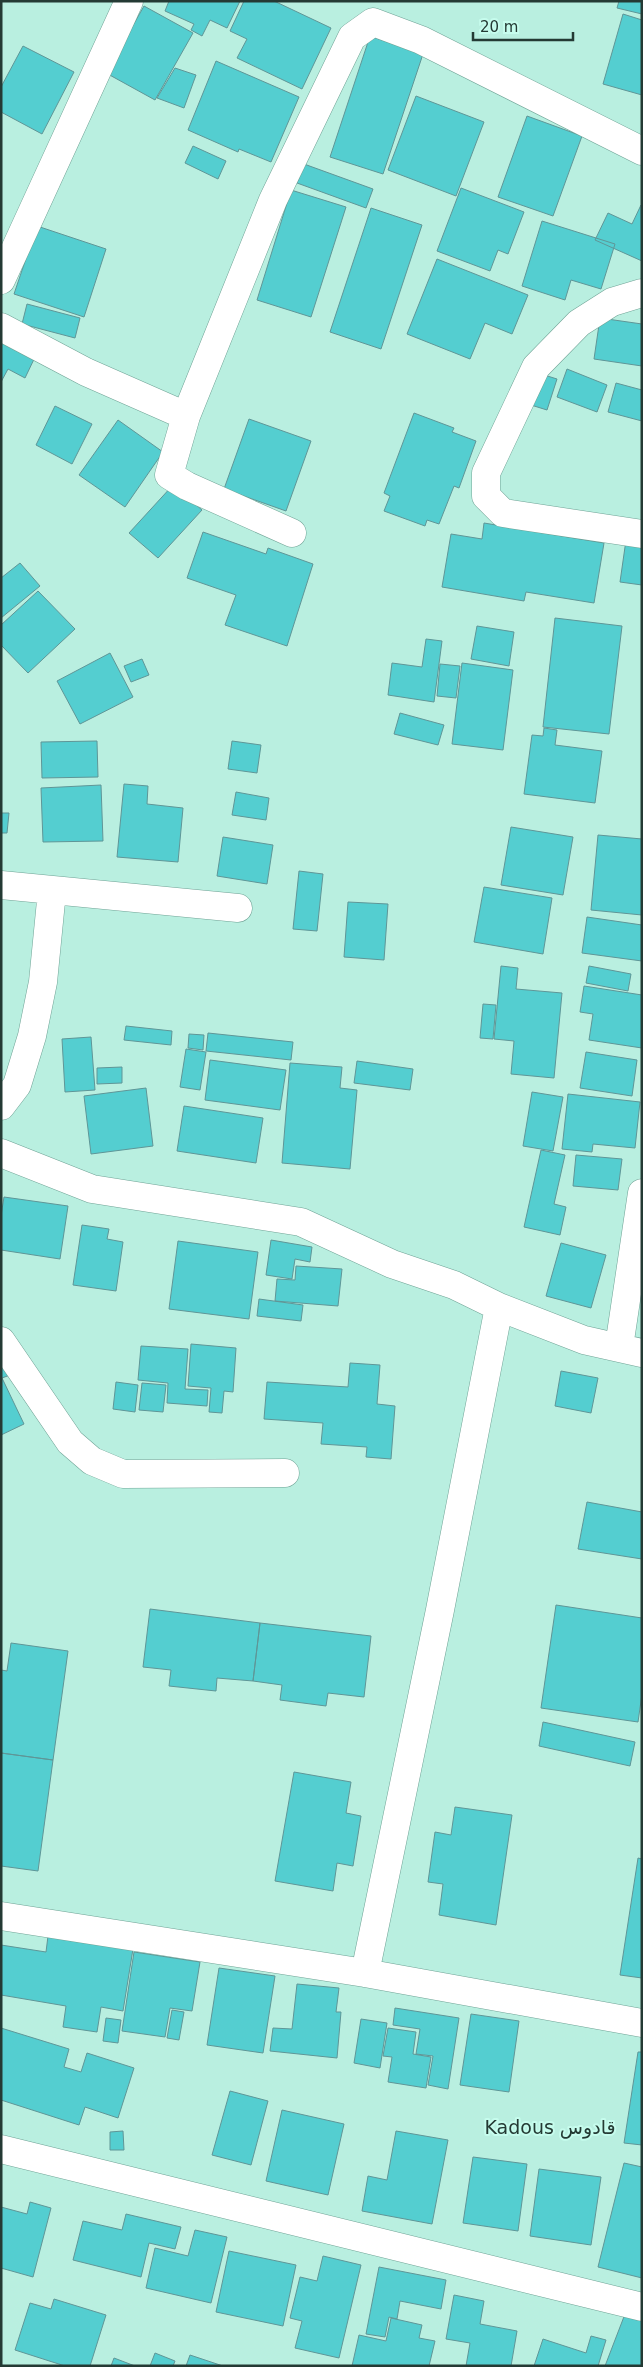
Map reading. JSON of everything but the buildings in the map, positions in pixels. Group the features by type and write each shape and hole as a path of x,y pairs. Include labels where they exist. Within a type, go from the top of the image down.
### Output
{"street":[{"path":"1,280 129,1"},
{"path":"292,534 187,486 169,475 186,416 273,200 352,37 373,22 422,40 642,151"},
{"path":"642,293 612,302 579,323 536,367 486,473 486,496 503,513 642,534"},
{"path":"1,327 86,372 186,416"},
{"path":"1,886 238,908"},
{"path":"1,1106 17,1085 32,1036 43,982 52,891"},
{"path":"1,1153 92,1189 301,1222 392,1264 454,1285 499,1307 584,1340 630,1350 642,1194"},
{"path":"365,1972 438,1619 499,1307"},
{"path":"1,1341 70,1442 92,1461 123,1474 284,1473"},
{"path":"1,1916 365,1972 642,2023"},
{"path":"1,2149 642,2307"}],"district":[{"name":"Kadous قادوس","path":"550,2127"}]}
